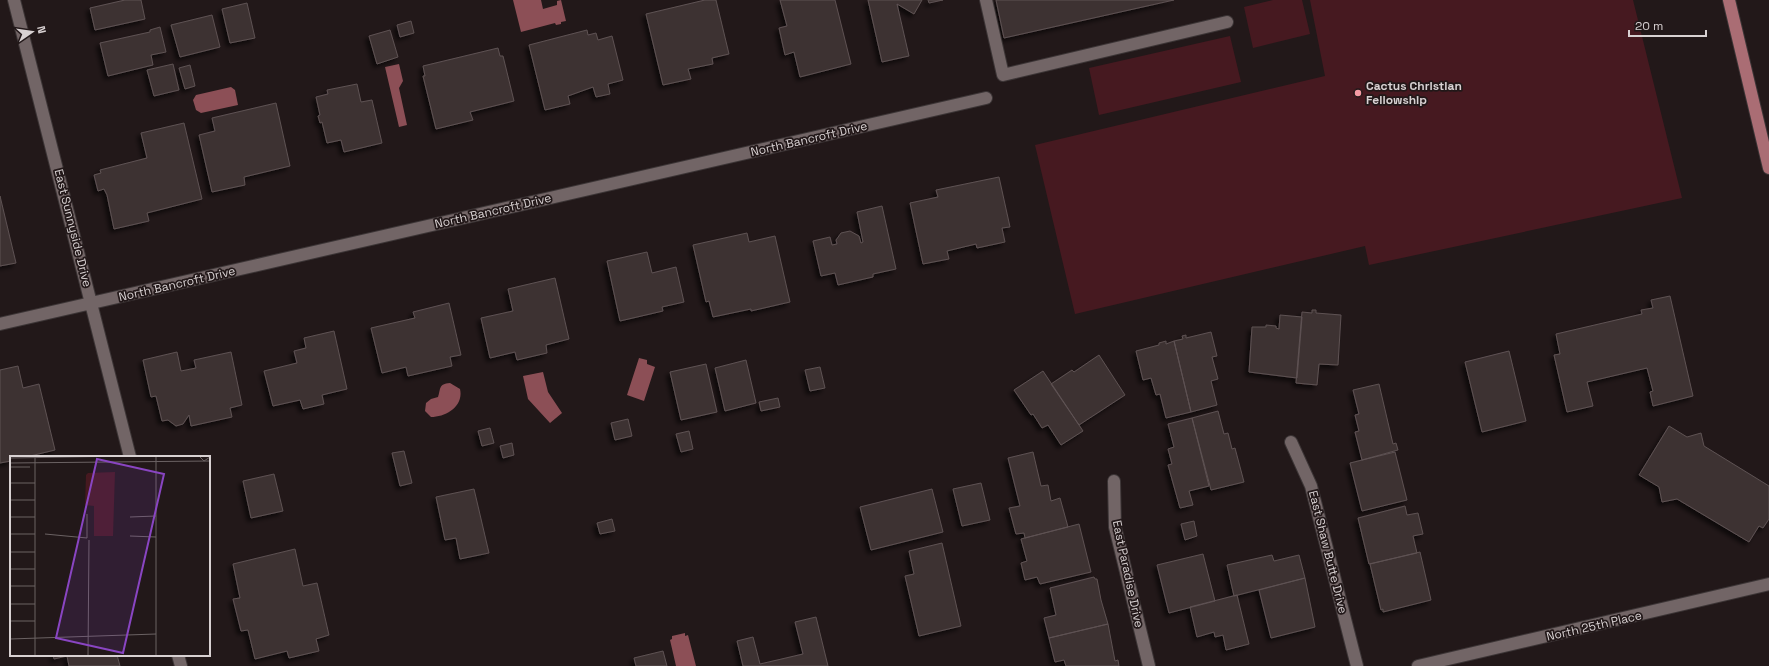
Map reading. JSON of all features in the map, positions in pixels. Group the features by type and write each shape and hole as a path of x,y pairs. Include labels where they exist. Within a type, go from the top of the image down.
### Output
{"main road":[{"path":"1729,0 1769,168"}],"street":[{"name":"East Sunnyside Drive","path":"14,0 130,456"},
{"path":"986,0 1003,75 1227,22"},
{"name":"North Bancroft Drive","path":"0,324 986,98"},
{"name":"East Shaw Butte Drive","path":"1291,442 1311,486 1358,666"},
{"name":"East Paradise Drive","path":"1114,481 1116,527 1149,666"},
{"name":"North 25th Place","path":"1418,666 1769,584"},
{"path":"178,656 181,666"}],"shaded area":[{"path":"513,0 541,0 543,9 557,5 557,1 561,0 566,21 561,22 561,24 556,25 555,23 521,32"},
{"path":"1273,0 1302,0 1310,34 1253,48 1244,7"},
{"name":"Cactus Christian Fellowship","path":"1310,0 1633,0 1682,198 1369,265 1365,246 1075,314 1035,145 1325,76"},
{"path":"1230,36 1241,82 1099,115 1089,68"},
{"path":"399,64 403,81 399,88 407,125 399,127 385,67"},
{"path":"231,87 235,90 238,105 201,113 196,110 193,100 196,95"},
{"path":"639,358 647,360 647,364 655,367 644,401 627,395"},
{"path":"543,372 548,392 562,413 550,423 528,399 523,376"},
{"path":"450,383 460,389 461,395 457,405 448,413 431,417 425,411 426,403 431,399 438,397 443,384"},
{"path":"685,633 685,636 688,635 696,666 676,666 670,640 672,639 672,636"}],"building":[{"path":"125,0 141,0 145,19 95,30 90,8"},
{"path":"705,0 716,0 729,54 712,58 713,64 688,69 691,79 663,85 646,14"},
{"path":"780,0 835,0 851,64 800,77 794,52 785,55 779,28 787,26"},
{"path":"868,0 922,0 914,14 897,4 909,56 882,62"},
{"path":"928,0 943,0 929,3"},
{"path":"996,0 1174,0 1004,38"},
{"path":"247,3 255,38 230,43 222,9"},
{"path":"212,15 220,47 180,57 171,25"},
{"path":"411,21 414,33 400,37 397,25"},
{"path":"160,27 166,52 151,55 153,65 108,76 100,43 150,32 150,30"},
{"path":"390,30 398,57 377,64 369,36"},
{"path":"587,30 588,35 596,33 598,40 612,36 623,80 608,84 610,94 596,97 593,87 568,96 570,104 545,110 529,45"},
{"path":"498,48 500,56 503,56 514,101 470,112 473,120 436,129 423,76 425,76 423,66"},
{"path":"173,64 179,90 154,96 147,70"},
{"path":"190,65 195,86 185,89 179,68"},
{"path":"357,84 361,102 372,100 382,143 344,152 341,140 327,143 322,122 320,123 318,116 320,115 316,97 328,94 327,90"},
{"path":"276,103 290,166 244,177 245,185 212,192 199,135 215,131 212,118"},
{"path":"184,123 202,199 147,213 149,221 114,229 107,195 104,189 98,191 94,175 101,173 100,170 147,158 141,133"},
{"path":"999,177 1010,227 1002,228 1005,242 977,248 976,244 947,251 949,259 923,264 910,203 938,197 936,190"},
{"path":"0,196 16,263 0,266"},
{"path":"882,206 896,269 873,274 873,277 838,285 835,273 821,276 813,241 830,237 832,245 837,244 836,240 841,233 850,231 859,236 861,243 863,242 857,212"},
{"path":"747,233 749,242 775,236 790,302 751,311 751,309 713,317 709,301 706,302 693,245"},
{"path":"647,252 652,273 676,267 684,302 662,307 663,311 620,321 607,261"},
{"path":"555,278 569,339 546,345 547,353 517,360 515,352 490,358 481,318 513,311 508,289"},
{"path":"1670,296 1693,396 1653,406 1650,392 1653,391 1647,368 1587,382 1593,406 1567,412 1554,355 1560,354 1556,334 1642,314 1641,310 1653,308 1651,300"},
{"path":"449,303 461,355 450,357 452,366 408,376 406,367 382,373 371,328 415,318 413,312"},
{"path":"1312,310 1316,310 1316,313 1341,315 1338,365 1319,364 1317,385 1296,383 1302,312 1312,313"},
{"path":"1280,315 1302,317 1297,378 1249,372 1252,327 1266,327 1266,325 1276,326 1276,328 1279,329"},
{"path":"334,331 347,389 322,395 324,404 303,409 300,400 273,406 264,371 297,363 294,351 306,348 304,338"},
{"path":"1211,332 1217,356 1212,357 1218,379 1211,381 1217,405 1191,412 1174,341 1183,339 1182,336 1186,335 1186,338"},
{"path":"1166,341 1166,344 1174,341 1191,412 1166,418 1160,394 1156,395 1151,378 1143,380 1136,351 1159,345 1159,343"},
{"path":"1509,351 1526,421 1482,432 1465,362"},
{"path":"177,352 181,371 196,368 194,360 231,352 242,405 230,408 232,417 191,426 189,415 183,424 176,426 168,420 162,421 156,396 151,397 143,360"},
{"path":"1099,355 1125,395 1079,425 1051,384 1072,370 1074,372"},
{"path":"746,360 756,403 725,411 715,368"},
{"path":"706,364 717,412 681,420 670,372"},
{"path":"18,366 23,388 39,384 55,450 30,456 10,456 10,461 0,463 0,370"},
{"path":"820,367 825,388 810,391 805,370"},
{"path":"1043,371 1083,431 1061,445 1048,425 1042,428 1014,390"},
{"path":"1379,384 1393,444 1396,443 1398,450 1362,460 1355,432 1359,431 1355,415 1359,414 1353,390"},
{"path":"778,398 780,407 761,411 759,402"},
{"path":"1218,411 1224,434 1228,433 1232,449 1235,448 1244,482 1211,490 1192,418"},
{"path":"1192,418 1209,486 1189,491 1193,505 1180,508 1168,465 1172,464 1168,449 1174,447 1168,424"},
{"path":"628,419 632,436 615,440 611,423"},
{"path":"1669,426 1687,437 1701,433 1704,446 1769,486 1769,519 1763,528 1759,526 1749,542 1677,499 1662,502 1659,487 1639,475"},
{"path":"490,428 494,443 482,446 478,431"},
{"path":"689,431 693,449 681,452 676,434"},
{"path":"512,443 514,455 503,458 500,446"},
{"path":"404,451 412,483 400,486 392,453"},
{"path":"1033,452 1041,486 1048,485 1051,501 1060,498 1068,527 1025,538 1024,533 1016,534 1009,508 1020,506 1008,458"},
{"path":"1395,452 1407,500 1362,511 1350,463"},
{"path":"274,474 283,511 251,518 243,481"},
{"path":"981,483 990,520 962,526 953,489"},
{"path":"474,489 489,553 460,559 456,538 445,540 436,497"},
{"path":"932,489 943,532 871,550 860,507"},
{"path":"1405,506 1407,515 1418,513 1423,534 1413,536 1417,553 1369,564 1358,518"},
{"path":"612,519 615,531 600,534 597,523"},
{"path":"1194,521 1197,536 1185,540 1181,524"},
{"path":"1079,524 1091,572 1040,584 1037,577 1025,580 1021,563 1027,561 1021,539"},
{"path":"942,543 961,626 919,636 905,576 914,574 909,551"},
{"path":"295,549 303,586 317,583 329,635 316,639 319,651 289,658 287,651 255,659 248,630 241,631 233,599 240,598 233,564"},
{"path":"1420,552 1431,600 1383,612 1383,609 1381,610 1370,564"},
{"path":"1203,554 1215,601 1169,613 1157,565"},
{"path":"1272,555 1274,561 1299,555 1305,578 1234,596 1227,565"},
{"path":"1094,577 1097,579 1108,624 1049,638 1044,618 1056,615 1050,588"},
{"path":"1305,578 1315,627 1271,638 1259,590"},
{"path":"1237,595 1249,644 1226,650 1223,635 1215,637 1214,632 1197,637 1190,607"},
{"path":"816,617 828,666 743,666 737,641 753,637 760,664 803,654 795,622"},
{"path":"1108,624 1115,661 1118,660 1119,666 1066,666 1064,660 1055,662 1049,638"},
{"path":"663,651 667,666 636,666 634,658"},
{"path":"53,656 67,656 54,659"},
{"path":"67,656 117,656 120,666 69,666"}],"place":[{"name":"Cactus Christian Fellowship","path":"1358,93"}]}
